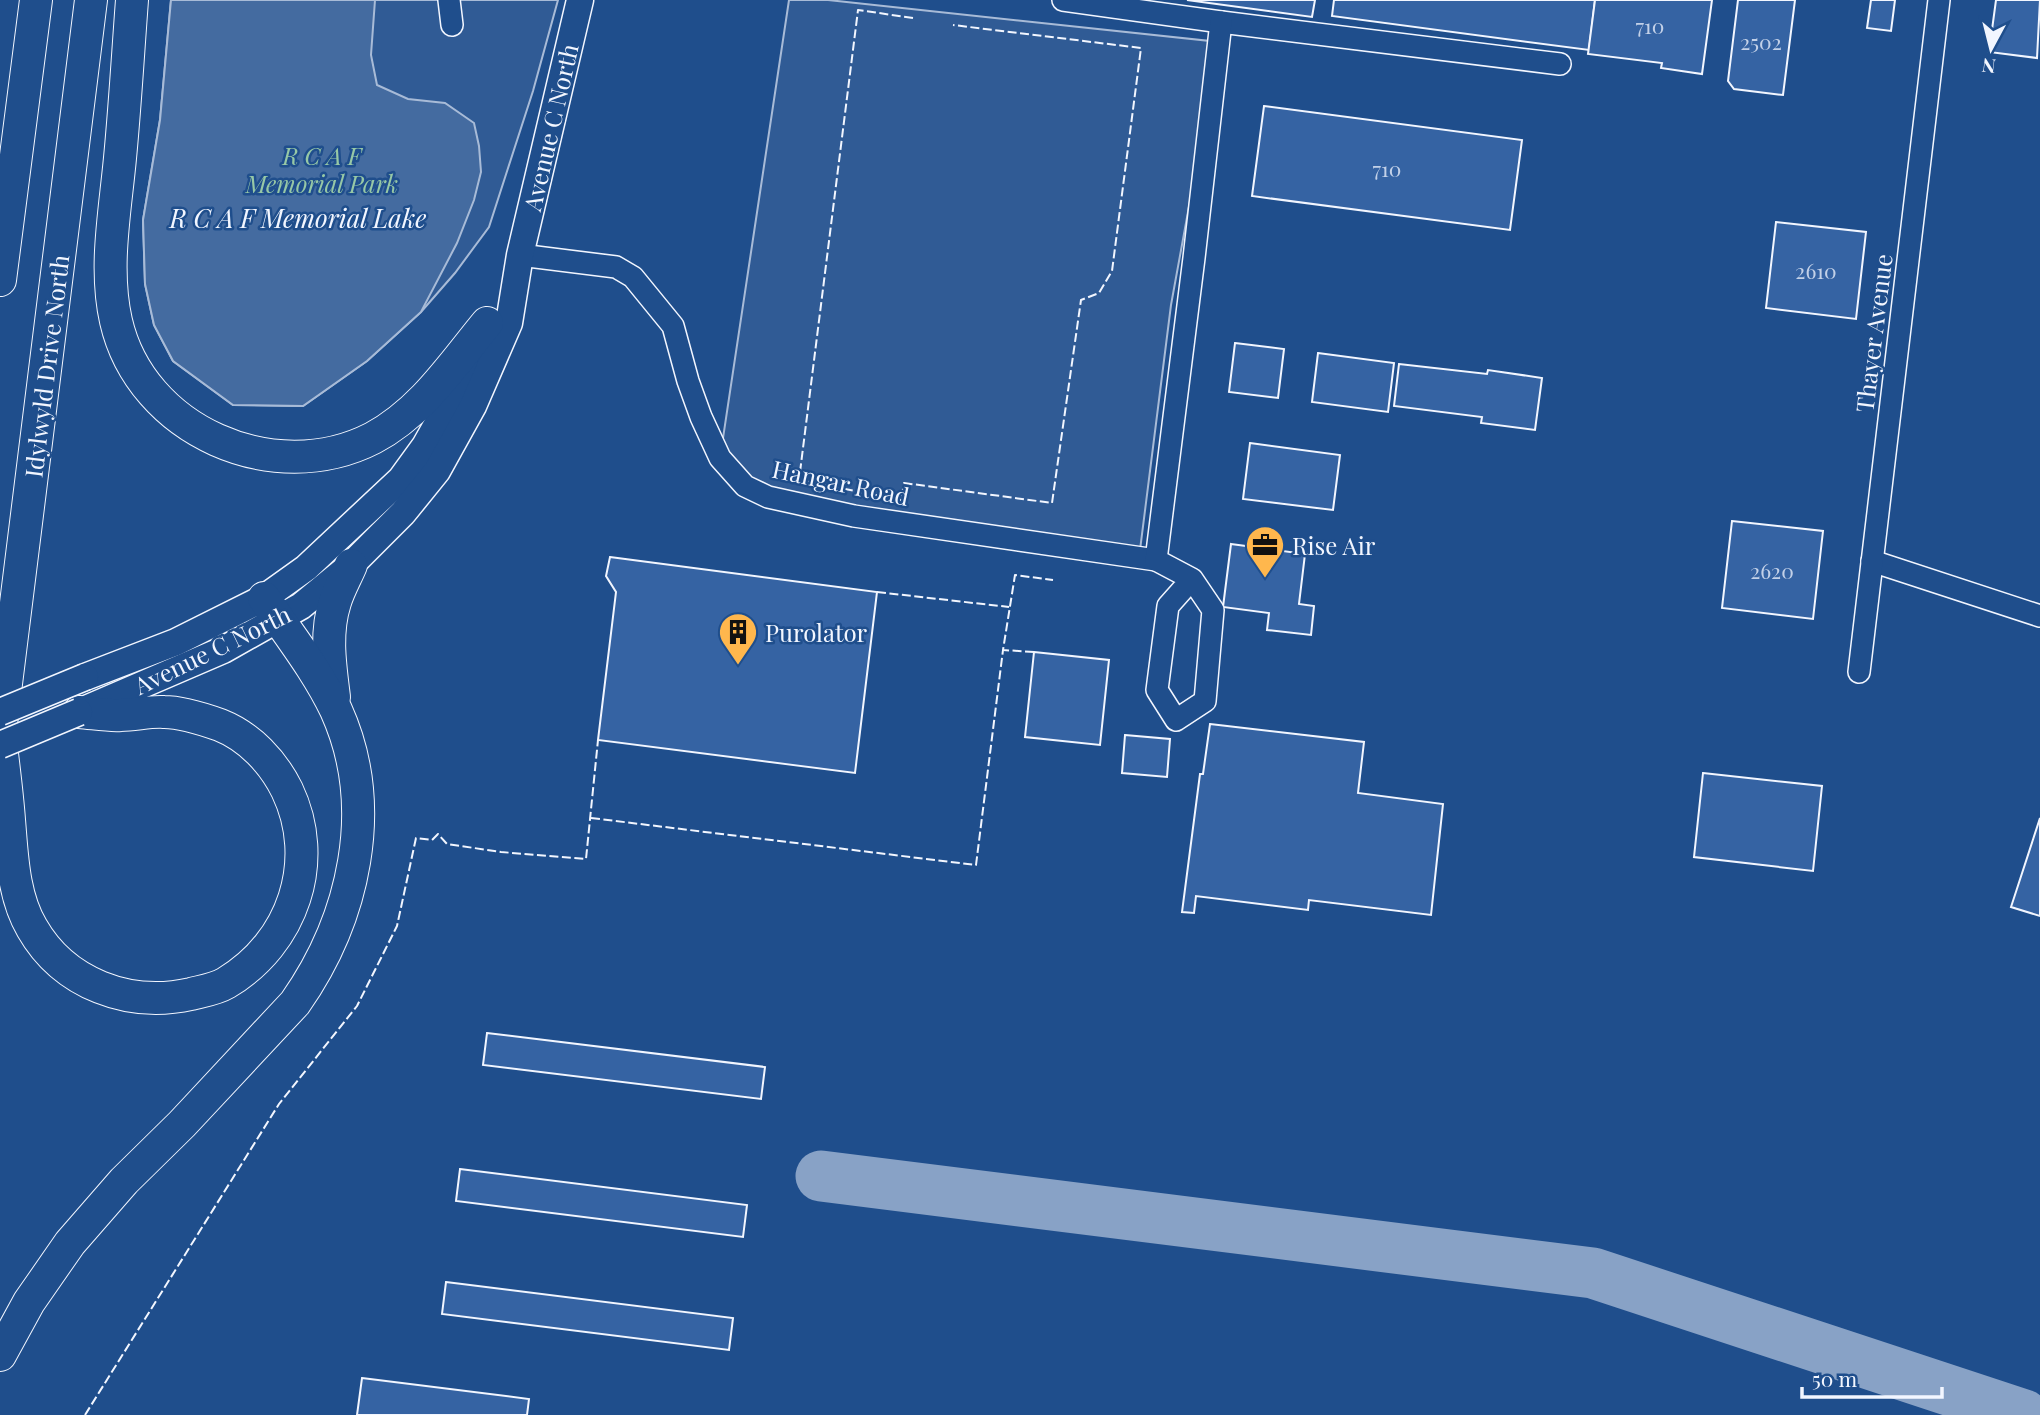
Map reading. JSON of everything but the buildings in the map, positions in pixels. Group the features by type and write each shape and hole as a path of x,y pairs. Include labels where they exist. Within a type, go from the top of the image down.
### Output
{"highway":[{"path":"0,280 36,0"},
{"name":"Idylwyld Drive North","path":"79,712 118,716 164,712 223,726 261,751 285,786 301,829 299,876 293,904 281,931 261,955 225,984 174,998 139,998 118,994 82,979 63,967 32,928 16,882 0,734 91,0"},
{"path":"132,0 110,272 116,322 127,353 157,398 180,420 212,439 246,452 277,457 305,456 338,450 372,438 415,410 487,323"},
{"path":"335,709 328,650 329,632 335,602 351,565"},
{"path":"0,1355 29,1302 70,1242 124,1181 281,1019 310,982 343,908 357,853 359,825 359,798 352,759 335,709 304,655 271,609"}],"main road":[{"name":"Avenue C North","path":"0,712 176,642 271,609 302,606 351,565 403,513 429,481 461,429 509,323 520,254 580,0"},
{"name":"Avenue C North","path":"0,745 223,650 271,609 324,553 401,479 425,446 456,391 520,254"}],"street":[{"path":"449,0 452,25"},
{"path":"1063,0 1131,4 1221,22 1560,64"},
{"name":"Thayer Avenue","path":"1859,672 1939,0"},
{"path":"1156,560 1221,22"},
{"name":"Hangar Road","path":"520,254 616,267 633,278 673,326 688,381 715,448 720,458 745,486 768,497 854,516 1156,560 1192,579 1213,610 1205,701 1176,720 1157,690 1168,606 1192,579"},
{"path":"1872,561 2040,616"}],"shaded area":[{"name":"R C A F Memorial Lake","path":"171,0 558,0 533,91 489,227 455,273 421,312 367,361 303,406 233,405 173,361 154,325 145,284 143,220 160,120"},
{"path":"789,0 828,0 1219,42 1171,305 1139,558 768,497 720,458"}],"water":[{"name":"R C A F Memorial Lake","path":"171,0 375,0 371,55 377,85 408,99 445,103 474,123 481,172 474,200 457,243 421,312 367,361 303,406 233,405 173,361 154,325 145,284 143,220 160,120"}],"taxiway":[{"path":"821,1176 1593,1273 2024,1415"}],"fence":[{"path":"913,18 858,10 799,480 901,500 904,483 1052,503 1081,300 1099,293 1112,271 1141,48 953,25"},
{"path":"1034,652 1003,650 1015,575 1053,580"},
{"path":"877,592 1009,607"},
{"path":"591,818 976,865 1003,650"},
{"path":"85,1415 279,1104 357,1006 397,926 416,838 432,840 438,834 447,844 501,852 586,859 598,740"}],"place":[{"name":"Rise Air","path":"1265,579"},
{"name":"Purolator","path":"738,666"}],"park label":[{"name":"R C A F Memorial Park","path":"322,169"}]}
